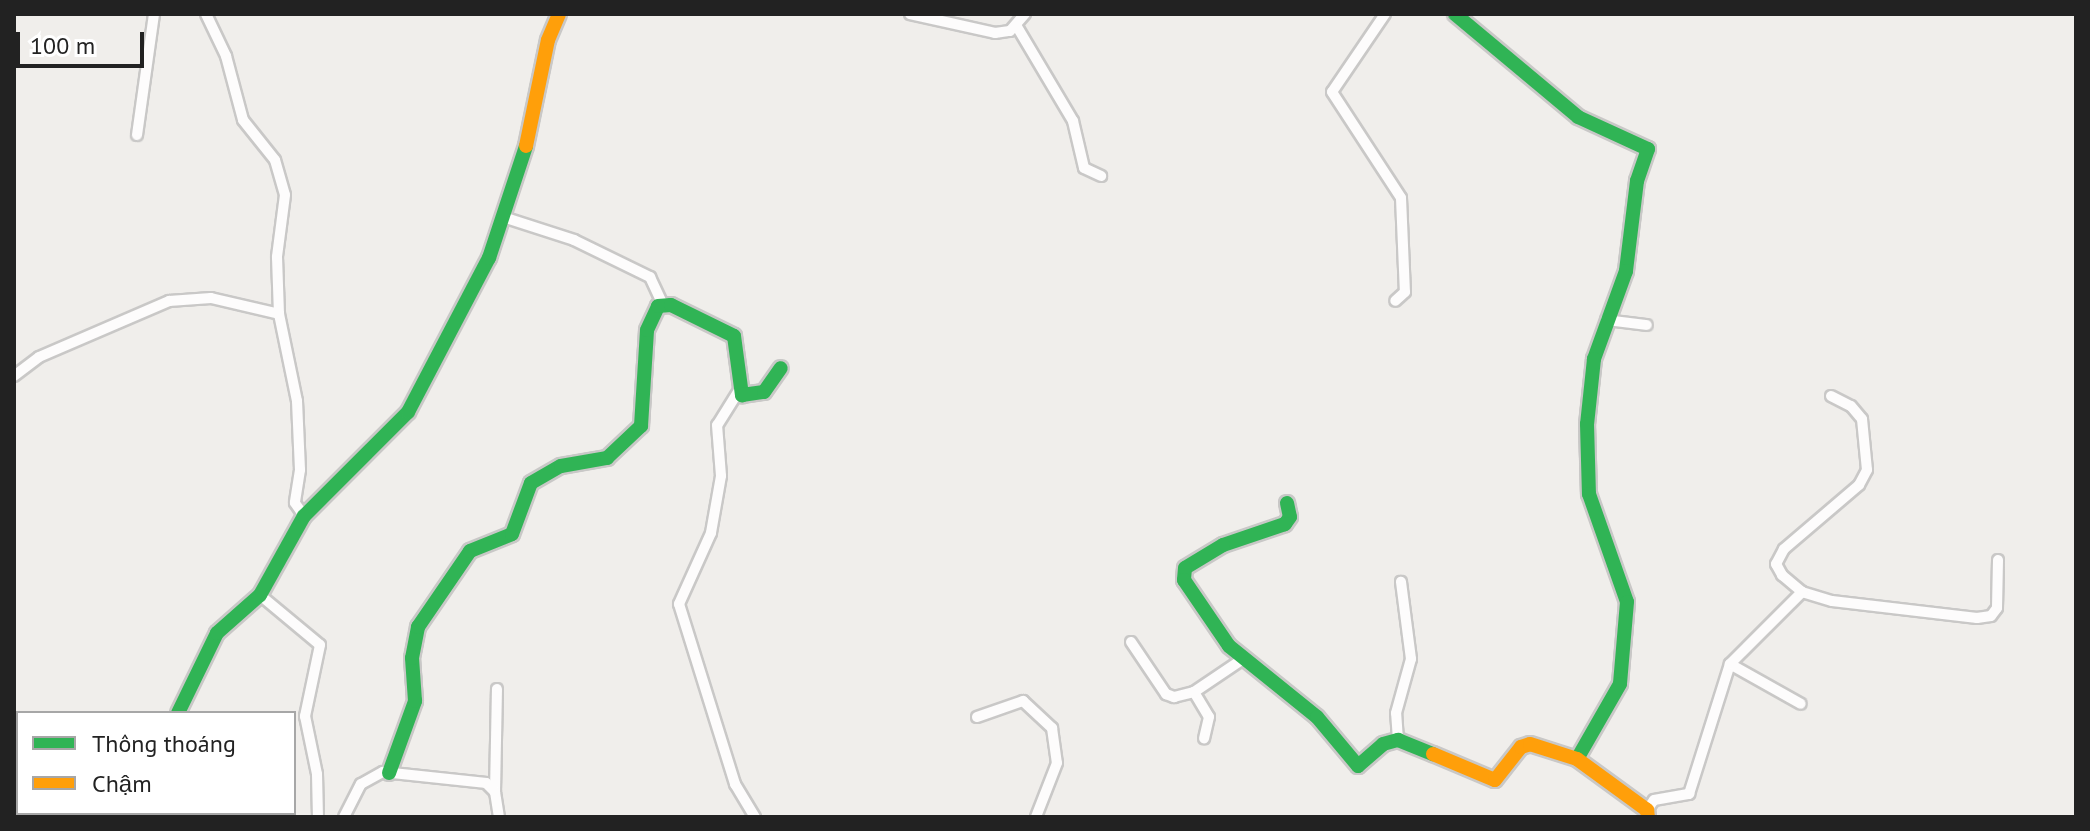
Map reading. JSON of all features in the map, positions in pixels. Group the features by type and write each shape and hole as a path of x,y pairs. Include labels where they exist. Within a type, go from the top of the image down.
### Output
{"street":[{"path":"137,135 154,14"},
{"path":"206,14 226,56 243,120 280,174 285,195 277,257 279,314 297,401 300,470 295,500 304,516"},
{"path":"179,711 217,633 260,595 304,516 408,412 489,258 522,165 548,40 559,14"},
{"path":"910,14 995,33 1016,25 1025,14"},
{"path":"1385,14 1332,92 1401,198 1405,292 1395,301"},
{"path":"1455,14 1578,117 1648,149 1637,181 1626,271 1606,320 1591,374 1589,494 1627,602 1617,695 1577,759"},
{"path":"1016,25 1073,121 1084,168 1101,176"},
{"path":"503,217 570,239 650,277 663,305 734,336 738,392 717,425 721,476 711,533 679,604 735,784 755,817"},
{"path":"14,376 39,357 169,301 211,298 279,314"},
{"path":"389,773 415,701 412,658 418,627 470,551 512,534 531,483 561,466 607,458 641,426 647,330 654,311 663,305"},
{"path":"1606,320 1647,325"},
{"path":"738,392 751,397 764,392 781,368"},
{"path":"1831,396 1851,406 1862,419 1867,470 1859,485 1777,558 1777,569 1802,592 1870,608 1986,617 1997,608 1998,560"},
{"path":"1287,503 1290,517 1285,524 1223,545 1183,572 1199,607 1243,659 1317,717 1358,766 1383,744 1398,740 1495,780 1524,745 1577,759 1648,813 1654,800 1686,796 1694,788 1730,664 1802,592"},
{"path":"1398,740 1396,713 1411,659 1401,582"},
{"path":"260,595 320,645 305,716 317,774 318,817"},
{"path":"1131,642 1166,694 1183,697 1243,659"},
{"path":"1730,664 1801,704"},
{"path":"497,689 495,792 499,817"},
{"path":"1194,692 1209,717 1204,738"},
{"path":"977,717 1023,701 1052,728 1057,763 1036,817"},
{"path":"344,817 366,779 389,773 481,782 495,792"}],"traffic: fast":[{"path":"1455,14 1578,117 1648,149 1637,181 1626,271 1594,359 1587,424 1589,494 1627,602 1620,684 1577,759"},
{"path":"179,711 217,633 260,595 304,516 408,412 489,258 526,146"},
{"path":"389,773 415,701 412,658 418,627 470,551 512,534 531,483 561,466 607,458 641,426 647,330 658,306 671,305 734,336 742,395 764,392 781,368"},
{"path":"1287,503 1290,517 1285,524 1223,545 1185,568 1184,580 1229,646 1317,717 1358,766 1383,744 1398,740 1433,754"}],"traffic: slow":[{"path":"526,146 548,40 559,14"},
{"path":"1433,754 1495,780 1521,747 1530,744 1577,759 1647,810 1648,817"}]}
